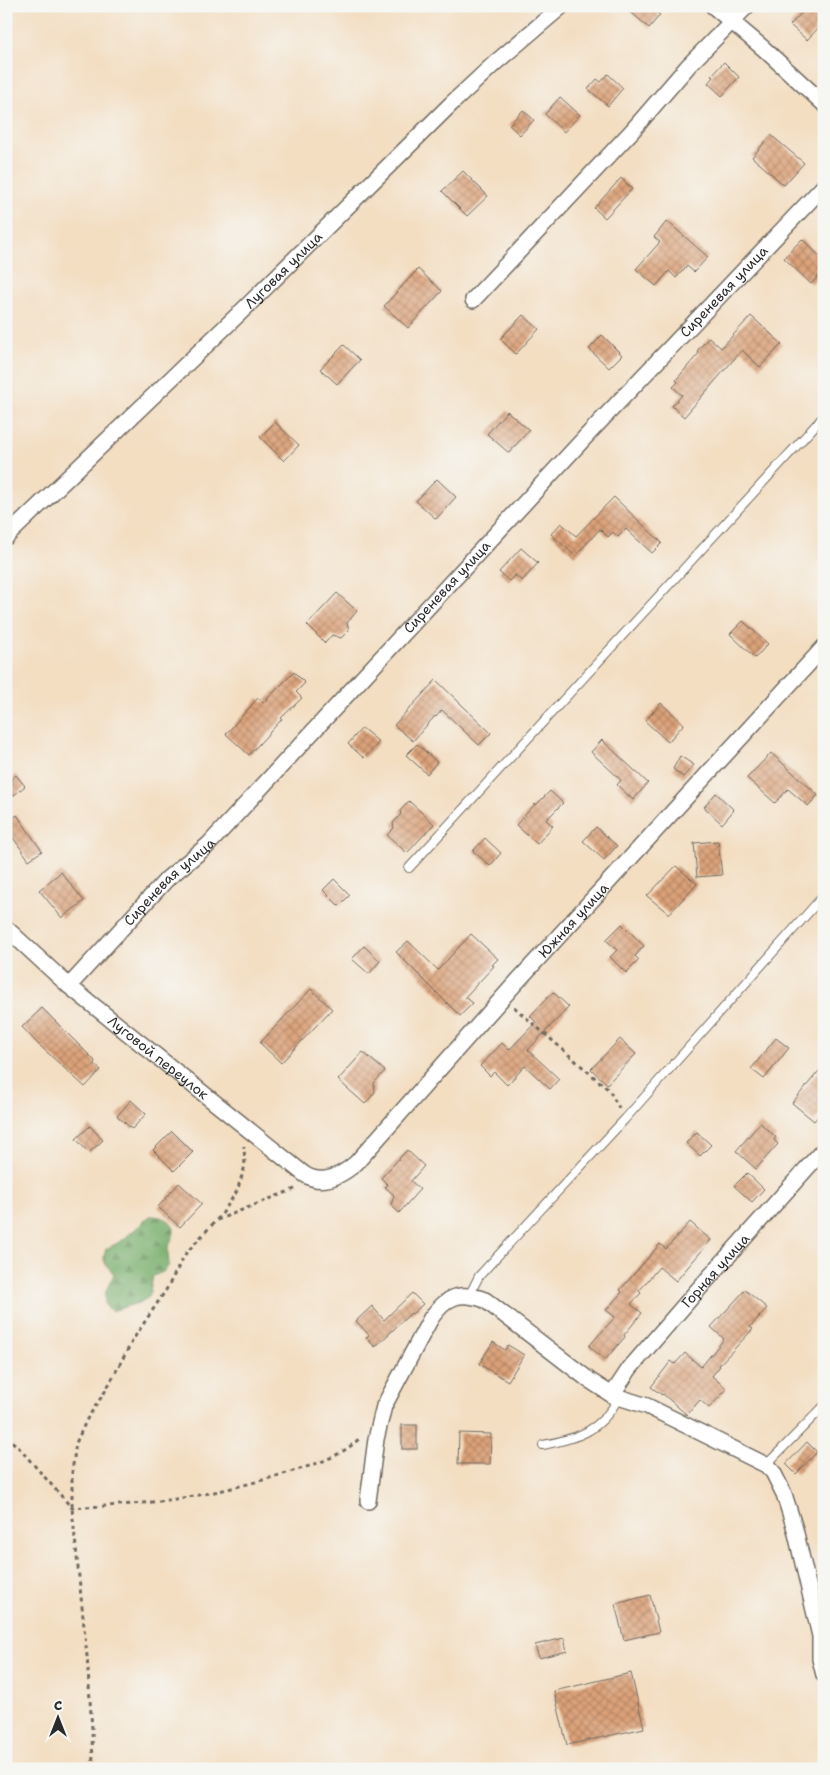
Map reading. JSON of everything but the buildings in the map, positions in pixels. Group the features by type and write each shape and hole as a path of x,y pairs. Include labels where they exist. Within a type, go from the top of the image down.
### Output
{"street":[{"name":"Луговая улица","path":"6,537 245,308 451,104 495,63 562,6"},
{"path":"713,6 824,104"},
{"path":"473,300 632,131 688,65 747,6"},
{"name":"Сиреневая улица","path":"69,986 167,879 208,845 591,431 824,186"},
{"name":"Южная улица","path":"316,1180 340,1175 356,1163 503,996 824,648"},
{"name":"Луговой переулок","path":"6,928 69,986 187,1079 239,1123 304,1174 316,1180"},
{"name":"Горная улица","path":"616,1396 630,1368 824,1149"},
{"path":"368,1500 381,1414 402,1370 439,1307 450,1298 456,1296 469,1296 485,1300 589,1380 616,1396 647,1406 766,1465 773,1472 784,1494 795,1529 822,1634 820,1649 824,1675"}],"lane":[{"path":"409,868 824,416"},
{"path":"469,1296 479,1276 625,1119 824,894"},
{"path":"543,1445 590,1430 609,1415 616,1396"},
{"path":"766,1465 824,1406"}],"path":[{"path":"503,996 609,1090 625,1119"},
{"path":"93,1769 87,1656 72,1508 73,1458 76,1443 87,1419 106,1390 134,1338 166,1290 186,1253 222,1214 237,1192 246,1158 239,1123"},
{"path":"214,1221 316,1180"},
{"path":"72,1508 160,1501 215,1492 274,1477 326,1460 345,1450 359,1439 381,1414"},
{"path":"6,1436 72,1508"}],"green space":[{"path":"150,1216 166,1219 174,1228 174,1234 168,1248 169,1265 163,1272 153,1276 149,1297 141,1302 112,1311 105,1305 105,1293 114,1274 104,1260 106,1249 123,1240"}]}
